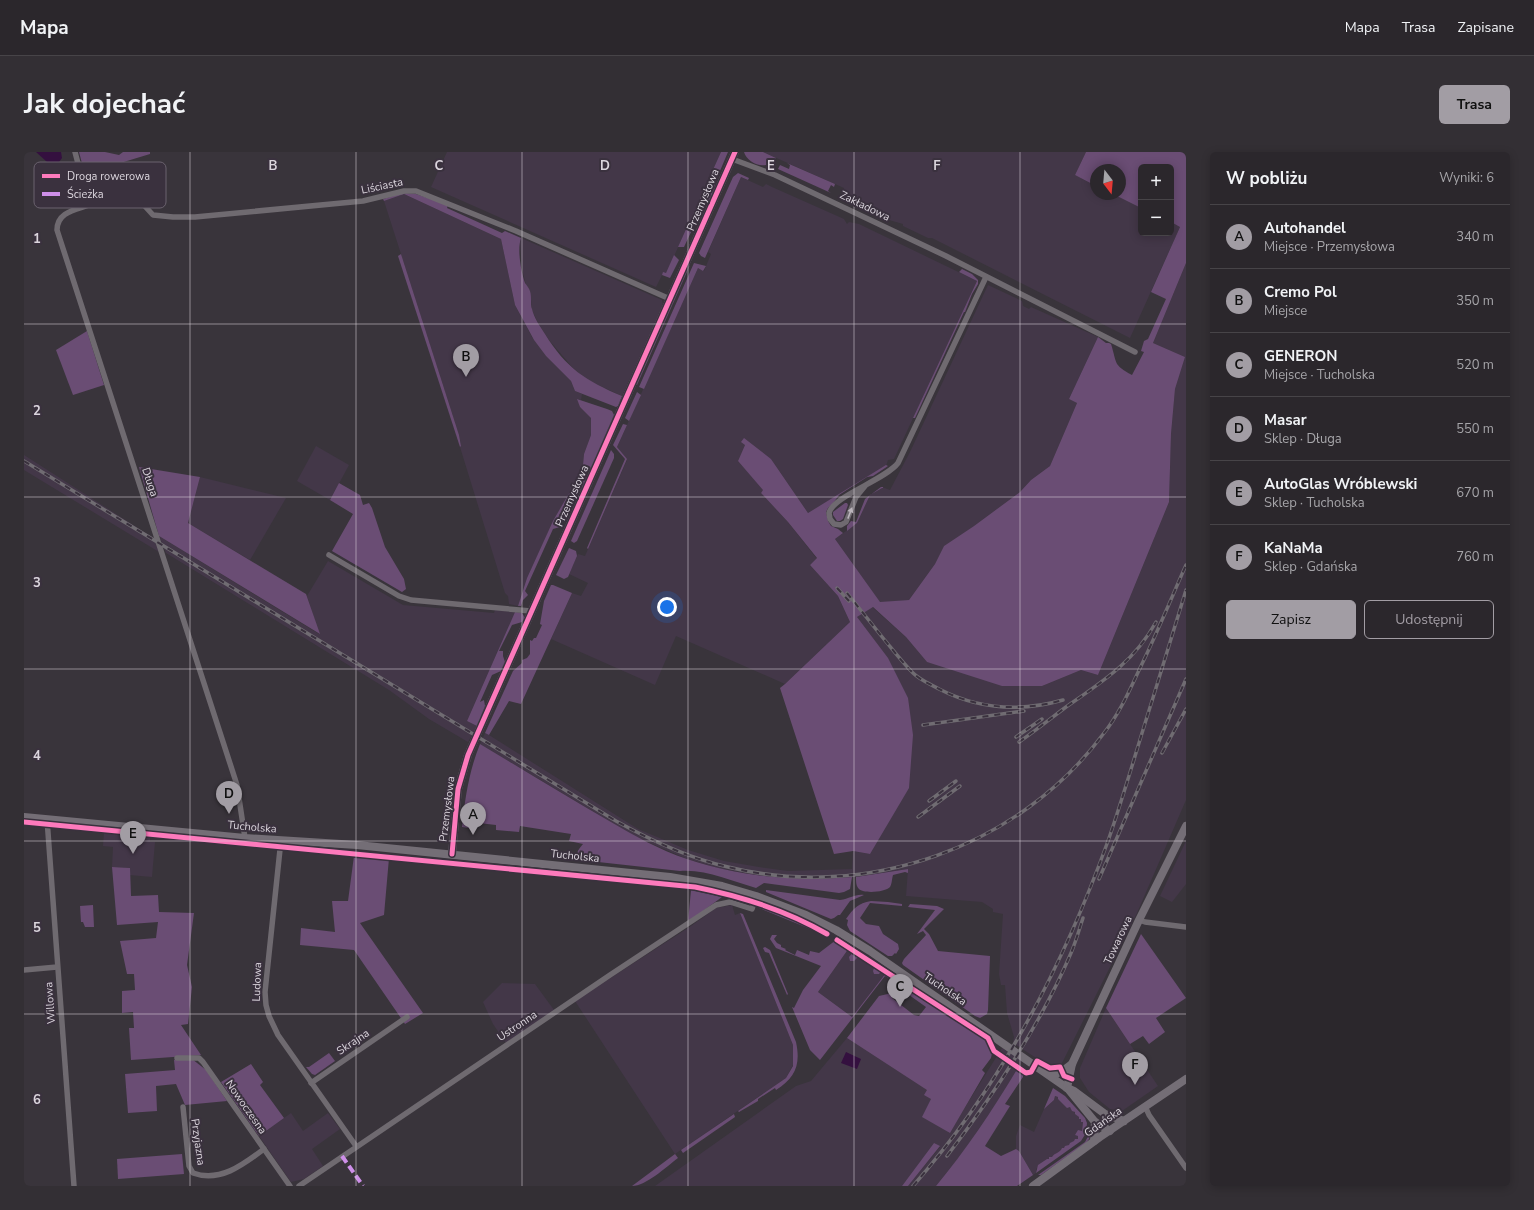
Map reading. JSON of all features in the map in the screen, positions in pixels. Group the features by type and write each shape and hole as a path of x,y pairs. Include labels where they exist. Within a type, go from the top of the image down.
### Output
{"main road":[{"name":"Przemysłowa","path":"452,854 457,796 463,770 476,737 733,156"},
{"name":"Tucholska","path":"24,817 245,838 357,845 452,854 681,878 722,886 756,896 806,915 847,936 1067,1088 1095,1105 1105,1114 1124,1121"},
{"name":"Towarowa","path":"1067,1088 1072,1064 1139,920 1186,826"},
{"path":"1051,1076 1064,1070 1072,1064"},
{"name":"Gdańska","path":"1033,1186 1094,1141 1186,1079"},
{"name":"Tucholska","path":"1067,1088 1071,1095 1095,1122 1110,1131"},
{"path":"1105,1114 1110,1131"},
{"path":"1094,1141 1095,1122"}],"street":[{"path":"75,152 78,162"},
{"name":"Zakładowa","path":"733,156 986,277 1135,352"},
{"name":"Liściasta","path":"147,208 153,215 195,217 362,201 404,191 416,190 516,231 670,299"},
{"name":"Długa","path":"80,208 66,213 61,217 57,230 237,785 245,838"},
{"path":"865,486 856,497 846,522 841,525 834,524 829,512 831,508 854,492 893,469 898,463 986,277"},
{"path":"329,555 399,596 411,600 531,611"},
{"name":"Willowa","path":"47,819 74,1186"},
{"name":"Ludowa","path":"281,840 269,945 265,992 266,1005 269,1016 278,1035 356,1146"},
{"name":"Ustronna","path":"299,1186 356,1146 716,905 730,902 752,909 756,896"},
{"path":"1139,920 1186,927"},
{"path":"24,970 57,967"},
{"name":"Skrajna","path":"311,1083 407,1017"},
{"name":"Nowoczesna","path":"176,1058 199,1058 290,1186"},
{"path":"1146,1106 1152,1119 1186,1168"},
{"name":"Przyjazna","path":"183,1107 189,1166 193,1173 203,1175 228,1172 237,1168 264,1149"}],"shaded area":[{"path":"36,152 61,152 62,158 59,162 47,162"},
{"path":"79,152 105,152 119,155 123,152 150,152 150,154 124,162 82,162"},
{"path":"447,152 721,152 666,274 663,273 656,287 431,187"},
{"path":"721,152 728,152 717,178 712,195 701,211 684,247 678,247"},
{"path":"744,152 763,152 776,158 766,165 759,165 749,160"},
{"path":"763,152 1086,152 1075,175 1090,183 1090,200 1125,200 1138,206 1138,236 1174,236 1174,224 1180,227 1130,338 932,238 928,238 903,226 903,224 889,220 865,208 866,205 853,198 852,200 848,201 840,198 844,188"},
{"path":"1086,152 1186,152 1186,263 1153,343 1185,357 1175,389 1171,434 1169,502 1098,675 1081,670 1042,686 1002,686 927,662 906,637 873,607 857,617 888,658 908,698 913,735 909,788 870,854 853,851 834,854 780,688 850,622 838,596 810,565 817,558 788,522 761,493 763,490 738,461 745,445 741,442 744,438 771,459 808,513 886,465 888,466 873,476 867,477 839,495 826,512 831,526 843,533 835,539 880,602 909,600 935,564 944,546 1020,492 1031,480 1050,466 1077,403 1069,399 1098,337 1106,343 1111,344 1115,360 1119,366 1132,375 1144,352 1141,351 1144,341 1148,339 1166,299 1151,292 1180,227 1174,224 1174,164 1138,164 1138,206 1125,200 1126,164 1090,164 1090,183 1075,175"},
{"path":"787,163 835,184 834,187 831,185 828,191 831,193 778,169 780,165 789,169 790,165"},
{"path":"738,173 749,178 748,180 741,177 705,258 699,253 733,177"},
{"path":"741,177 763,187 766,184 844,219 847,224 849,222 859,224 977,281 894,459 888,460 886,466 808,513 771,459 745,445 738,461 764,490 761,493 788,522 817,559 810,565 838,596 850,622 785,684 676,636 655,685 551,639 572,593 581,596 588,583 569,574 578,554 585,556 627,460 617,447 698,268 704,271 711,254 708,252"},
{"path":"403,193 416,194 448,205 447,208 502,233 505,231 521,238 519,254 521,267 525,283 530,291 531,307 537,322 553,346 569,365 587,379 622,396 618,406 616,407 575,391 571,381 546,356 534,340 515,305 501,239 404,194 384,201 383,199"},
{"path":"404,194 501,239 515,305 532,337 546,356 571,381 575,391 582,394 581,400 578,399 580,407 591,418 591,435 584,454 579,479 553,522 527,578 518,606 509,604 508,596 505,593 460,447 459,435 384,201"},
{"path":"521,238 662,300 663,306 622,396 587,380 573,368 549,340 538,323 532,310 530,291 526,285 522,269"},
{"path":"401,254 459,435 460,447 398,256"},
{"path":"674,255 679,260 670,278 662,275 663,272 666,273"},
{"path":"694,263 706,266 703,271 698,268 644,389 639,387"},
{"path":"1186,263 1186,800 1137,913 1061,1065 1052,1068 1013,1043 1014,1037 1007,1013 1005,985 1001,985 999,974 1003,914 993,912 993,909 982,902 906,896 908,869 856,877 806,880 755,875 718,868 687,859 636,837 480,744 485,733 489,735 638,829 688,850 724,861 788,871 852,869 853,851 870,854 857,617 872,607 906,637 927,662 1042,686 1081,670 1098,675 1169,502 1171,434 1175,389 1185,357 1153,343"},
{"path":"690,265 637,385 636,384"},
{"path":"962,269 972,274 978,280 978,284 915,418 913,418 977,281 959,272"},
{"path":"988,285 1022,301 1023,306 1029,309 1031,307 1098,337 1069,399 1077,403 1050,466 1031,480 1020,492 944,546 935,564 909,600 880,603 835,539 857,523 870,495 882,487 890,490 910,452"},
{"path":"87,331 104,385 73,395 56,350"},
{"path":"637,392 641,395 629,421 625,418"},
{"path":"577,399 612,411 614,415 591,468 583,465 584,454 591,435 591,418 580,407"},
{"path":"623,424 627,425 617,447 627,459 588,549 587,548 625,459 613,445"},
{"path":"316,446 349,465 330,500 297,481"},
{"path":"611,450 614,454 614,458 577,541 574,543 571,541"},
{"path":"24,455 155,539 159,552 24,470"},
{"path":"139,467 200,477 188,523 306,594 320,634 159,536"},
{"path":"580,472 586,474 584,483 576,496 574,496 560,527 553,529 525,591 528,595 523,600 521,606 518,606 527,578 553,521 579,479"},
{"path":"200,477 286,498 250,560 188,523"},
{"path":"339,483 360,495 363,505 369,503 372,508 385,547 404,579 406,589 402,592 332,551 353,514 330,500"},
{"path":"870,495 857,523 847,531 847,526 851,521 856,522 865,499"},
{"path":"845,503 848,505 843,519 837,521 833,515 833,512"},
{"path":"159,536 319,634 307,596 328,561 403,605 494,613 495,610 515,612 467,721 477,726 468,742 429,719 389,690 166,553"},
{"path":"569,548 576,551 577,556 568,577 564,579 556,575"},
{"path":"551,585 572,593 521,704 509,701 489,735 485,733 513,671 522,663 522,660 527,658 530,654 530,640 532,641 536,638 542,625 540,624 544,601"},
{"path":"515,612 522,613 525,618 522,622 512,625 499,651 503,651 505,662 501,671 492,675 480,702 484,700 485,706 477,726 467,721"},
{"path":"480,744 629,832 657,847 687,859 727,870 769,877 810,879 852,877 850,889 839,893 764,883 756,888 718,876 699,872 580,860 577,854 583,844 569,841 571,834 520,826 519,832 496,830 496,825 470,822 469,828 462,827 468,785"},
{"path":"104,832 150,835 150,842 155,842 152,877 129,875 130,868 112,867 113,847 103,846"},
{"path":"1186,841 1186,884 1172,902 1160,896"},
{"path":"354,856 389,858 384,915 360,923 423,1013 405,1024 354,950 300,945 301,928 335,932 332,901 348,901"},
{"path":"112,867 130,868 131,896 158,895 159,912 194,913 187,965 192,987 188,1024 181,1025 201,1055 131,1060 129,1028 134,1028 133,1012 122,1013 122,991 135,990 134,974 127,974 120,941 156,938 158,922 117,925"},
{"path":"908,869 908,873 905,872 893,875 890,887 884,890 865,892 859,889 856,882 856,877"},
{"path":"691,890 722,897 688,922"},
{"path":"766,890 840,900 857,895 864,895 850,901 840,915 831,919 766,892"},
{"path":"871,901 902,904 902,906 870,903 860,918 866,924 879,926 883,934 898,944 899,949 896,954 895,953 892,956 888,956 850,931 847,925 848,920 846,919 854,909 863,903"},
{"path":"910,904 937,906 944,909 924,929 929,934 938,951 990,956 987,1014 980,1018 975,1016 903,965 902,963 904,959 926,935 923,931 917,934 935,910 908,907"},
{"path":"93,905 94,927 85,927 83,922 81,922 80,906"},
{"path":"732,905 735,915 740,913 793,1045 793,1065 786,1078 675,1154 575,1001 691,926 716,908"},
{"path":"763,907 816,929 825,935 759,908"},
{"path":"740,913 743,914 796,1042 798,1058 795,1070 788,1081 739,1112 738,1111 786,1078 793,1066 793,1045"},
{"path":"1141,934 1186,998 1156,1018 1165,1032 1149,1044 1143,1036 1130,1044 1106,1008"},
{"path":"772,935 777,935 774,939 777,943 786,949 785,950 795,955 797,950 809,955 810,951 819,953 836,940 849,948 818,992 852,1017 886,973 897,980 894,981 885,976 820,1060 810,1050 792,1007 794,1008 803,990 821,966 776,948 770,939"},
{"path":"765,947 770,950 788,994 787,995 769,953 765,952 763,948"},
{"path":"849,948 886,973 852,1017 818,992"},
{"path":"854,951 882,970 879,974 874,974 874,968 858,957 854,961 850,961 849,957"},
{"path":"502,983 535,984 554,1010 506,1043 493,1024 483,1002"},
{"path":"903,985 985,1038 992,1053 991,1058 982,1070 985,1073 950,1133 922,1117 931,1099 924,1095 927,1090 847,1038 879,996 892,993 892,998 914,1015 919,1016 926,1007 902,990 901,988"},
{"path":"1106,1008 1158,1086 1122,1111 1110,1109 1089,1092 1080,1078 1080,1068"},
{"path":"847,1038 928,1090 931,1099 949,1133 1002,1048 1022,1061 1001,1097 961,1155 936,1186 908,1186 940,1147 934,1143 902,1186 655,1186 796,1086 811,1081"},
{"path":"846,1052 861,1059 857,1069 841,1063"},
{"path":"329,1053 335,1061 315,1075 312,1074 306,1067 309,1067"},
{"path":"192,1059 206,1070 227,1101 185,1105 176,1084 156,1086 157,1111 128,1113 125,1074 175,1070 174,1060"},
{"path":"251,1064 263,1082 260,1085 284,1118 259,1136 221,1082"},
{"path":"1016,1071 1025,1075 1023,1075 1005,1104 1010,1106 985,1146 1001,1156 1016,1149 1019,1151 1033,1175 1017,1186 936,1186 978,1130"},
{"path":"1053,1088 1065,1096 1085,1118 1087,1123 1086,1133 1081,1141 1036,1173 1038,1165 1049,1159 1049,1157 1052,1157 1075,1139 1078,1139 1078,1136 1075,1135 1078,1130 1082,1131 1083,1122 1081,1122 1081,1119 1079,1119 1070,1107 1067,1108 1058,1099 1058,1097 1055,1096 1054,1100 1044,1109"},
{"path":"1055,1096 1070,1107 1081,1119 1083,1122 1082,1131 1078,1139 1036,1169 1036,1173 1033,1175 1019,1151 1016,1149 1016,1136 1020,1125 1034,1132 1044,1109 1054,1100"},
{"path":"291,1113 303,1131 328,1113 340,1129 312,1149 323,1166 304,1179 291,1182 259,1136"},
{"path":"734,1114 735,1117 683,1153 681,1150"},
{"path":"1092,1129 1086,1143 1041,1175 1038,1175 1085,1142"},
{"path":"934,1143 940,1146 908,1186 902,1186"},
{"path":"182,1154 184,1174 118,1179 117,1159"},
{"path":"675,1154 678,1158 650,1180 632,1186"}],"railway":[{"path":"24,461 616,821 684,854 728,867 780,876 833,877 885,870 936,856 984,835 1029,807 1069,773 1104,733 1115,717 1147,654 1186,565"},
{"path":"837,588 849,601"},
{"path":"913,1186 945,1148 1002,1066 1027,1023 1071,934 1114,824 1186,590"},
{"path":"847,593 909,669 919,678 939,689 969,701 1000,706 1031,706 1063,700"},
{"path":"1019,742 1116,670 1138,649 1156,622"},
{"path":"1099,879 1186,679"},
{"path":"1162,753 1186,709"},
{"path":"923,725 1024,711"},
{"path":"1016,737 1042,719"},
{"path":"929,801 956,781"},
{"path":"918,817 960,786"},
{"path":"947,1156 982,1108 1031,1033 1059,980 1073,949 1083,918"}],"marked path":[{"path":"342,1156 363,1186"}],"cycle path":[{"path":"452,854 458,789 468,755 735,152"},
{"path":"24,822 695,887 746,899 779,911 811,925 827,934"},
{"path":"837,940 988,1038 994,1051 1026,1073 1031,1072 1037,1061 1050,1068 1060,1067 1064,1076 1072,1079"}],"place":[{"name":"Cremo Pol","path":"466,377"},
{"name":"Masar","path":"229,814"},
{"name":"Autohandel","path":"473,835"},
{"name":"AutoGlas Wróblewski","path":"133,854"},
{"name":"GENERON","path":"900,1007"},
{"name":"KaNaMa","path":"1135,1085"}]}
